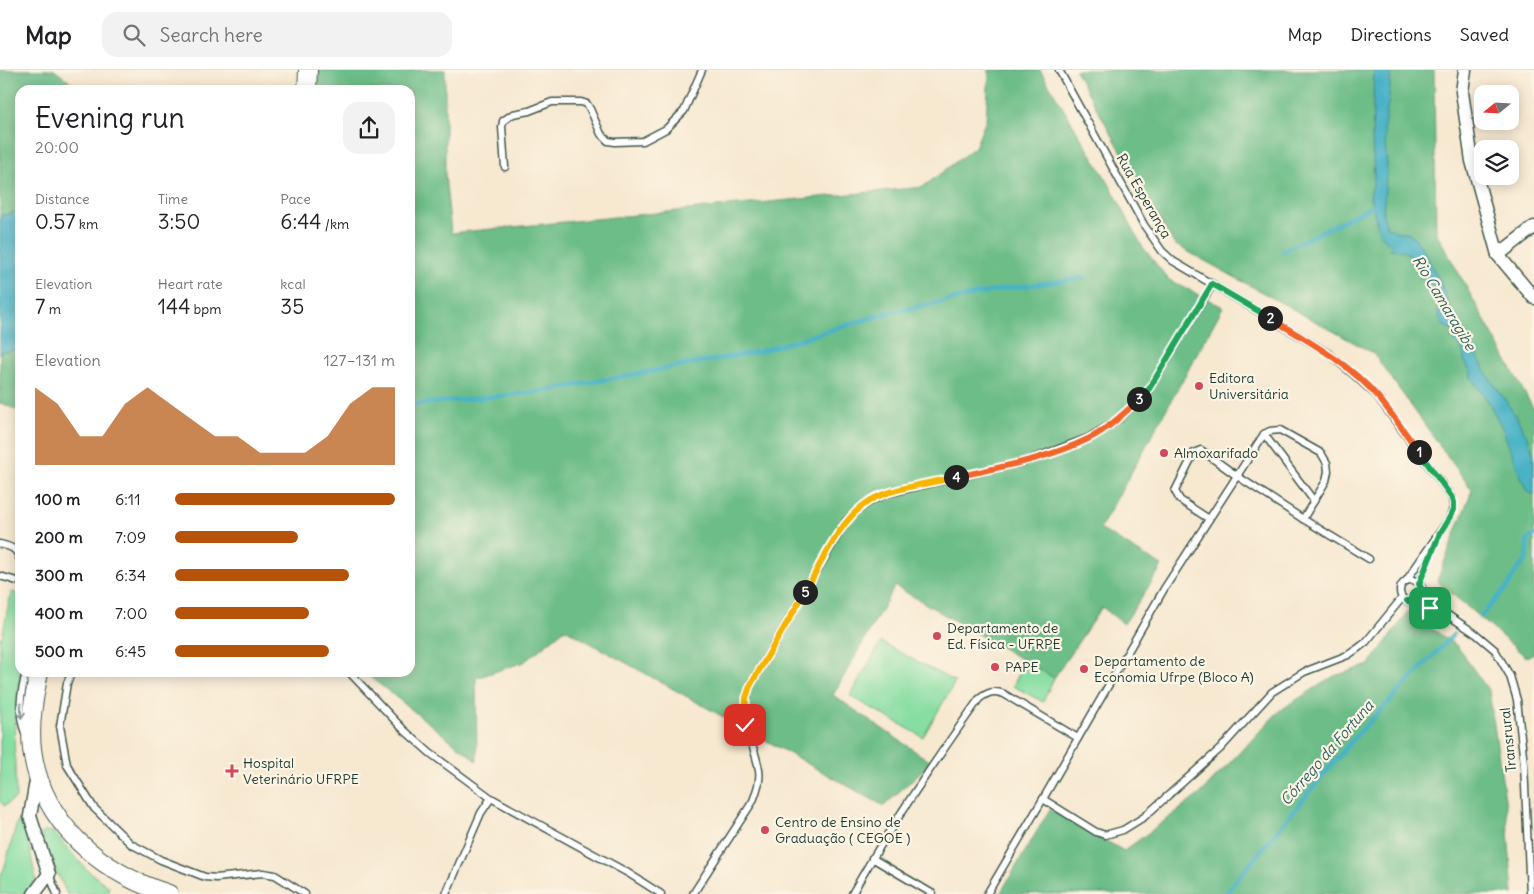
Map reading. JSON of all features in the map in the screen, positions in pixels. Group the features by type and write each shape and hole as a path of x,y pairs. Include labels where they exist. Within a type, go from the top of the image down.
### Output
{"main road":[{"path":"307,85 308,70"},
{"path":"39,677 34,696 31,724 32,749 37,773 56,815 75,839 108,867 130,879 169,894"}],"street":[{"path":"1465,70 1462,92 1472,161 1498,254 1534,297"},
{"path":"1498,254 1534,227"},
{"path":"34,894 49,874 30,816 37,773"}],"lane":[{"path":"505,167 502,127 503,121 513,114 529,111 552,102 581,102 587,104 590,108 601,134 608,141 643,141 666,129 684,111 702,70"},
{"name":"Rua Esperança","path":"1059,70 1153,239 1173,261 1328,353 1377,396 1454,502 1454,510 1440,533"},
{"path":"693,894 753,801 758,786 760,772 745,725 746,698 750,686 846,521 872,499 889,493 1024,462 1088,438 1119,419 1149,389 1212,284"},
{"path":"987,894 1164,589 1264,434 1270,431 1280,430 1321,453 1327,463 1326,481 1303,519"},
{"path":"1264,434 1314,501"},
{"path":"1210,519 1180,500 1176,491 1194,453 1201,450 1303,519 1369,558"},
{"path":"1405,599 1400,589 1440,533"},
{"path":"1405,599 1417,600 1421,594 1420,586 1440,533"},
{"path":"0,544 15,548"},
{"path":"0,576 15,580"},
{"path":"1406,581 1413,580 1420,586"},
{"name":"Transrural","path":"1420,586 1436,607 1476,634 1495,650 1510,676 1517,700 1524,764 1530,894"},
{"path":"1043,799 1096,832 1105,835 1123,830 1144,817 1220,749 1272,692 1304,672 1348,655 1357,649 1366,642 1405,599"},
{"name":"Transrural","path":"1405,599 1446,614"},
{"path":"25,677 20,710 23,727 32,749"},
{"path":"69,677 66,682 60,726 67,765 94,808 131,844 161,860 205,877 216,878 263,873 275,875 304,894"},
{"path":"354,677 404,730 491,798 661,894"},
{"path":"852,894 872,858 939,756 979,699 985,694 998,692 1004,694 1078,738"},
{"path":"446,894 481,813 491,798"},
{"path":"872,858 928,893"},
{"path":"49,874 57,894"}],"green space":[{"path":"0,70 54,70 74,85 15,85 15,212 0,216"},
{"path":"318,70 445,70 445,174 451,233 923,187 975,147 986,120 989,70 1040,70 1111,187 1142,246 1169,280 1223,307 1100,529 1162,566 1124,624 1102,607 1054,678 895,586 833,695 931,762 884,806 565,629 524,662 476,678 477,761 370,677 415,677 415,85 318,85"},
{"path":"1075,70 1434,70 1436,232 1534,410 1534,653 1526,657 1437,581 1472,490 1373,353 1174,244"},
{"path":"15,350 15,410 2,403 0,404 0,352"},
{"path":"11,592 15,593 15,677 21,677 15,719 16,798 4,806 0,802 0,637 2,637"},
{"path":"1408,612 1457,646 1489,691 1506,806 1513,894 1000,894 1050,809 1124,851 1199,795 1279,711 1334,676 1369,665"},
{"path":"881,642 955,682 923,737 850,696"},
{"path":"1025,661 1054,678 1043,702 1013,686"},
{"path":"18,819 25,826 36,880 25,894 0,894 0,878"},
{"path":"46,831 53,832 87,870 109,887 107,894 67,894 43,842 41,834"}],"water":[{"name":"Rio Camaragibe","path":"1374,70 1391,70 1384,127 1387,165 1383,215 1387,227 1397,232 1406,232 1415,238 1424,251 1451,309 1489,377 1516,416 1528,438 1534,456 1534,495 1527,491 1501,425 1486,398 1471,378 1471,372 1464,361 1463,351 1455,342 1455,332 1441,324 1438,312 1440,301 1433,294 1435,288 1425,278 1420,278 1420,274 1406,253 1390,249 1392,244 1387,242 1379,231 1370,197 1374,180 1372,137"},
{"path":"15,212 15,350 0,352 0,216"}],"waterway":[{"path":"1283,251 1376,204"},
{"path":"415,404 539,392 761,351 884,314 1003,289 1083,278"},
{"name":"Córrego da Fortuna","path":"1480,617 1509,585 1516,571 1526,561 1528,552 1527,541 1534,535"},
{"name":"Córrego da Fortuna","path":"1225,894 1353,739 1454,634"}],"place":[{"name":"Editora Universitária","path":"1199,386"},
{"name":"Almoxarifado","path":"1164,453"},
{"name":"Departamento de Ed. Física - UFRPE","path":"937,636"},
{"name":"PAPE","path":"995,667"},
{"name":"Departamento de Economia Ufrpe (Bloco A)","path":"1084,669"},
{"name":"Hospital Veterinário UFRPE","path":"232,771"},
{"name":"Centro de Ensino de Graduação ( CEGOE )","path":"765,830"}],"route":[{"path":"745,725 744,710 750,686 846,521 858,509 872,499 889,493 1024,462 1088,438 1119,419 1149,389 1212,284 1328,353 1353,374 1377,396 1439,478 1454,502 1454,510 1440,533 1422,573 1419,584 1422,591 1421,594 1417,600 1407,601 1430,608"}]}
